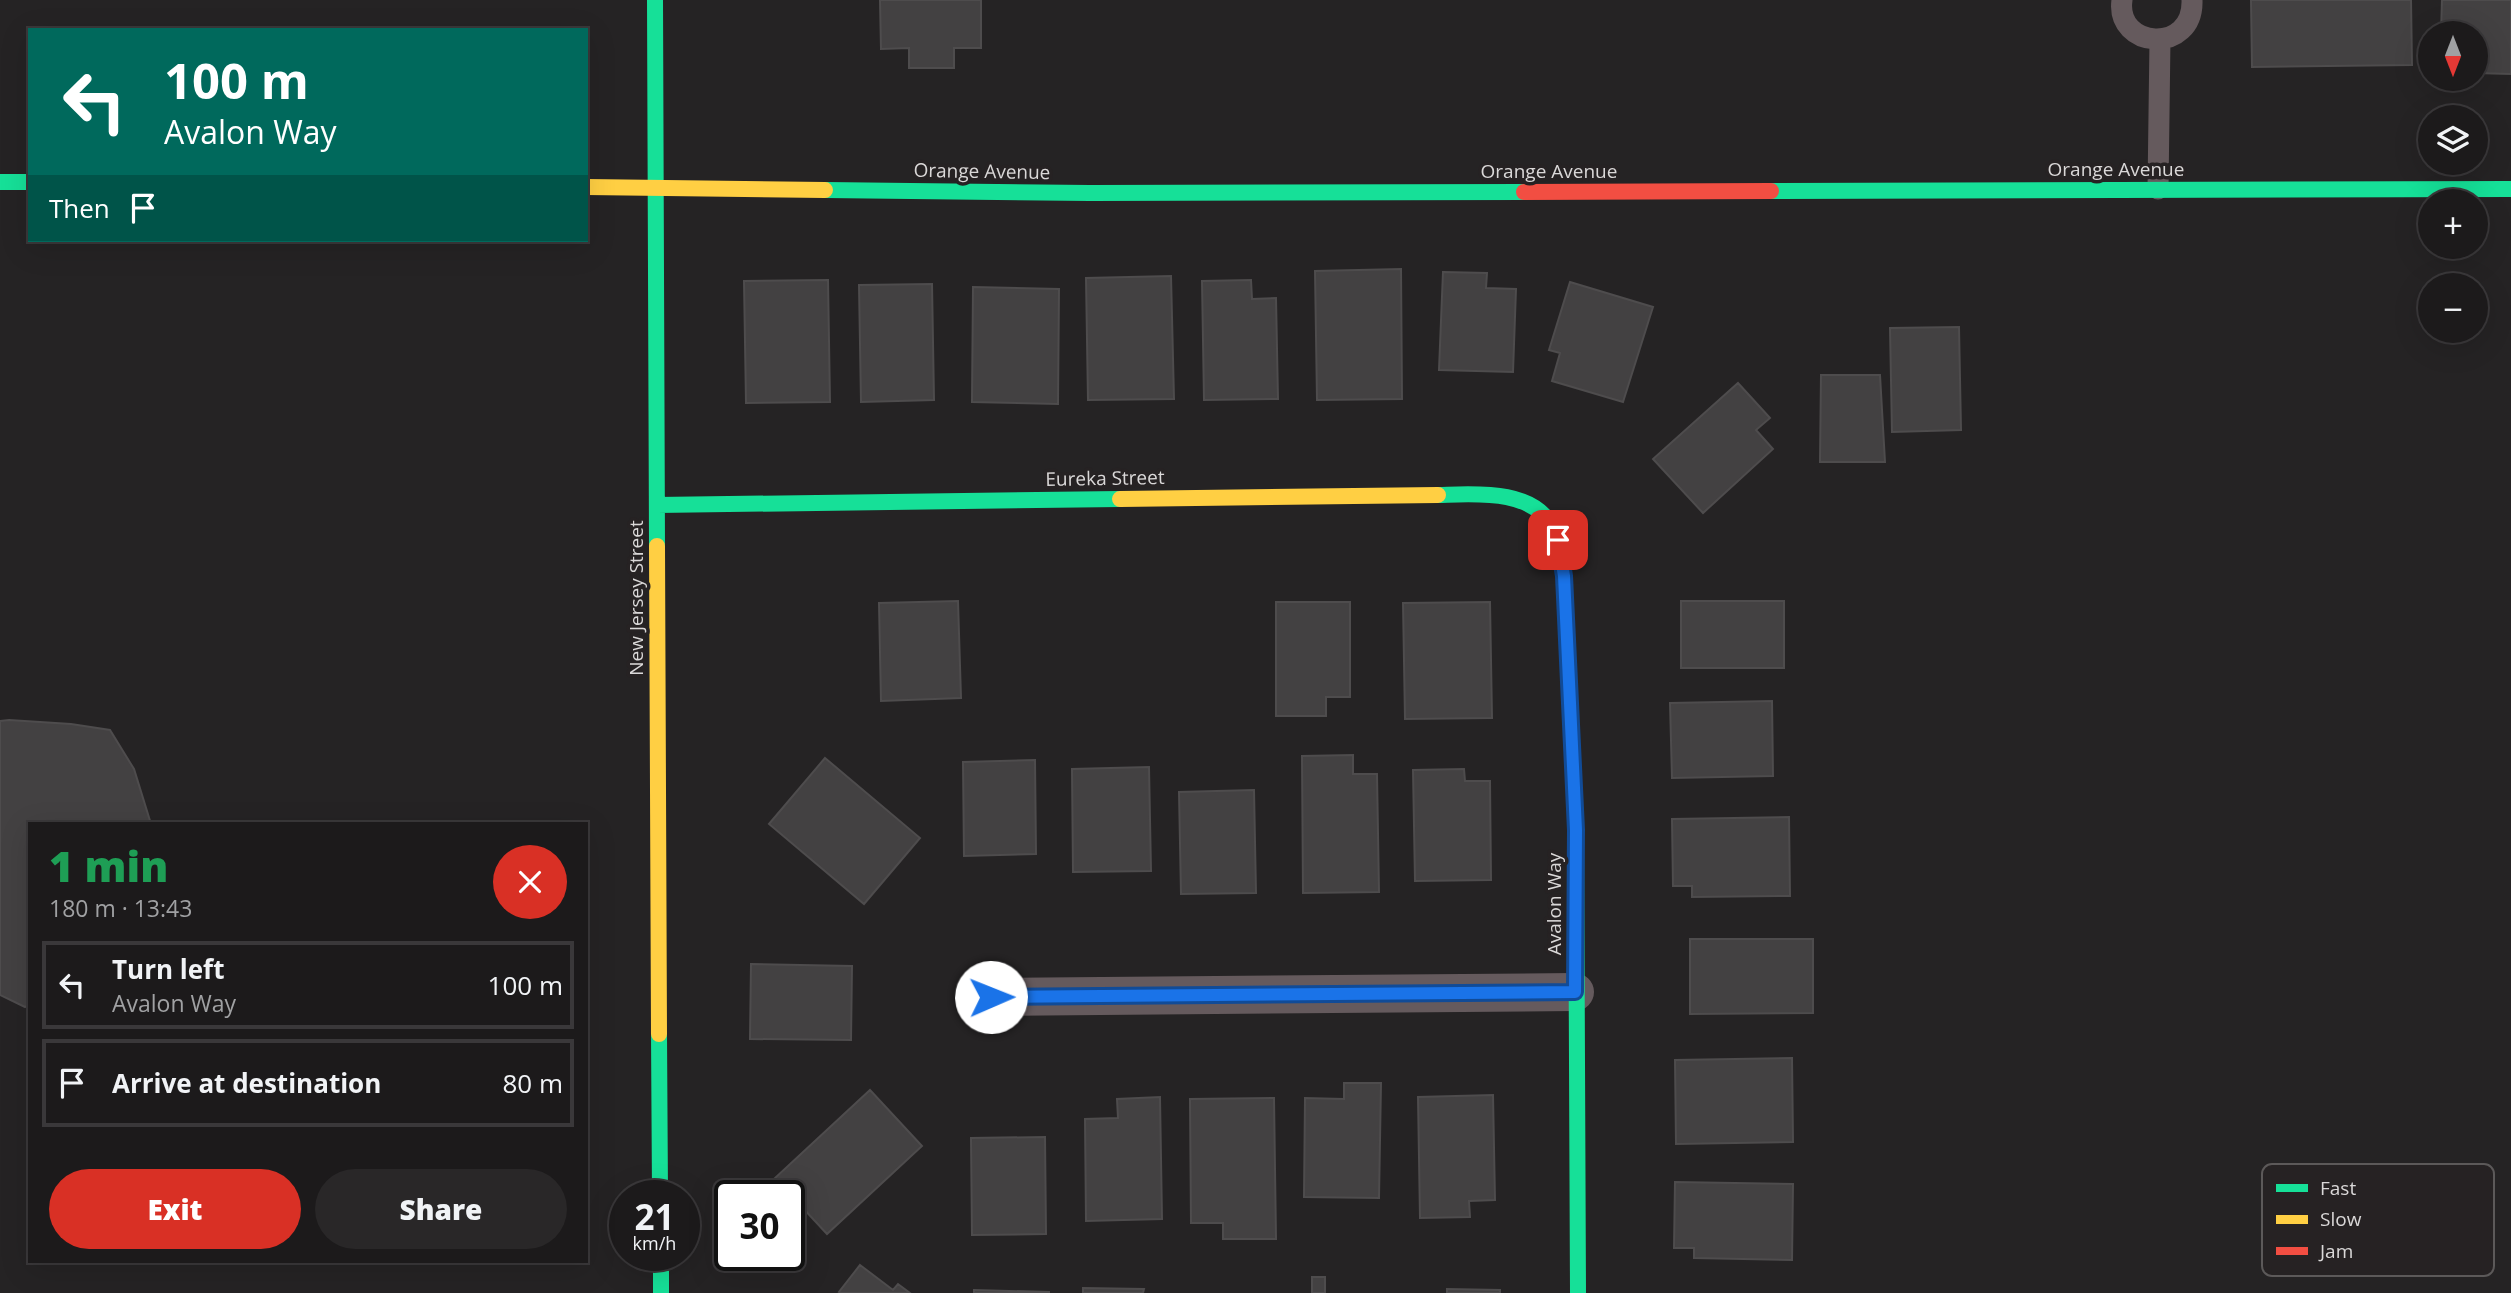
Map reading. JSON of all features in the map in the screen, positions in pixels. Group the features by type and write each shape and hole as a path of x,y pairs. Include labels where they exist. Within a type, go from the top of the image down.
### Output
{"street":[{"name":"New Jersey Street","path":"655,0 660,1180"},
{"path":"0,182 28,182"},
{"name":"Orange Avenue","path":"588,187 1076,193 2511,190"},
{"name":"Eureka Street","path":"657,505 1486,494 1533,505 1548,519"},
{"name":"Avalon Way","path":"1548,519 1558,540 1564,576 1576,830 1578,1293"},
{"path":"991,997 1575,992"},
{"path":"661,1271 661,1293"}],"lane":[{"path":"2122,0 2121,8 2126,22 2136,33 2150,40 2178,33 2188,23 2193,10 2192,0"},
{"path":"2158,190 2160,39"}],"building":[{"path":"880,0 981,0 981,48 954,48 954,68 909,68 909,48 881,49"},
{"path":"2251,0 2411,0 2412,65 2252,67"},
{"path":"2442,0 2511,0 2511,74 2488,73 2488,21 2441,21"},
{"path":"1401,269 1402,399 1317,400 1315,271"},
{"path":"1443,272 1487,273 1486,288 1516,289 1513,372 1439,370"},
{"path":"1171,276 1174,399 1088,400 1086,278"},
{"path":"828,280 830,402 746,403 744,281"},
{"path":"1251,280 1252,299 1276,298 1278,399 1204,400 1202,281"},
{"path":"1570,282 1653,307 1623,402 1552,381 1560,353 1549,350"},
{"path":"932,284 934,400 861,402 859,285"},
{"path":"973,287 1059,289 1058,404 972,402"},
{"path":"1959,327 1961,430 1892,432 1890,328"},
{"path":"1821,375 1880,375 1885,462 1820,462"},
{"path":"1738,383 1770,418 1756,430 1773,449 1703,513 1653,459"},
{"path":"958,601 961,698 881,701 879,603"},
{"path":"1681,601 1784,601 1784,668 1681,668"},
{"path":"1276,602 1350,602 1350,697 1326,697 1326,716 1276,716"},
{"path":"1490,602 1492,718 1405,719 1403,603"},
{"path":"1772,701 1773,776 1672,778 1670,703"},
{"path":"0,721 71,724 110,730 134,769 150,822 28,822 28,1005 25,1007 0,995"},
{"path":"1353,755 1353,774 1377,774 1379,892 1303,893 1302,756"},
{"path":"825,758 920,838 864,904 769,824"},
{"path":"1035,760 1036,854 964,856 963,762"},
{"path":"1149,767 1151,871 1073,872 1072,769"},
{"path":"1464,769 1465,781 1490,781 1491,880 1415,881 1413,770"},
{"path":"1254,790 1256,893 1181,894 1179,792"},
{"path":"1789,817 1790,896 1692,897 1692,886 1673,886 1672,819"},
{"path":"1690,939 1813,939 1813,1013 1690,1014"},
{"path":"751,964 852,966 851,1040 750,1039"},
{"path":"1792,1058 1793,1142 1676,1144 1675,1060"},
{"path":"1344,1083 1381,1083 1379,1198 1304,1197 1305,1098 1344,1099"},
{"path":"870,1090 922,1146 827,1234 805,1210 805,1180 775,1178"},
{"path":"1493,1095 1495,1200 1469,1201 1470,1217 1420,1218 1418,1097"},
{"path":"1160,1097 1162,1219 1086,1221 1085,1119 1118,1118 1117,1099"},
{"path":"1274,1098 1276,1239 1223,1239 1223,1223 1191,1223 1190,1099"},
{"path":"1045,1137 1046,1234 972,1235 971,1138"},
{"path":"1675,1182 1793,1184 1792,1260 1694,1258 1694,1248 1674,1248"},
{"path":"860,1265 893,1290 898,1284 910,1293 839,1292"},
{"path":"1312,1277 1325,1277 1325,1293 1312,1293"},
{"path":"1083,1288 1144,1289 1143,1293 1083,1293"},
{"path":"1447,1289 1500,1290 1500,1293 1447,1293"},
{"path":"974,1290 1049,1292 1049,1293 974,1293"}],"traffic: fast":[{"path":"655,0 657,546"},
{"path":"0,182 28,182"},
{"path":"1771,191 2511,189"},
{"path":"825,190 1090,193 1524,192"},
{"path":"1438,495 1485,494 1502,496 1532,506 1544,515 1553,528 1561,558 1576,830 1578,1293"},
{"path":"657,505 1120,499"},
{"path":"659,1034 660,1180"},
{"path":"661,1271 661,1293"}],"traffic: slow":[{"path":"588,187 825,190"},
{"path":"1120,499 1438,495"},
{"path":"657,546 659,1034"}],"traffic: jam":[{"path":"1524,192 1771,191"}],"route":[{"path":"991,997 1575,992 1576,830 1564,576 1558,540"}]}
